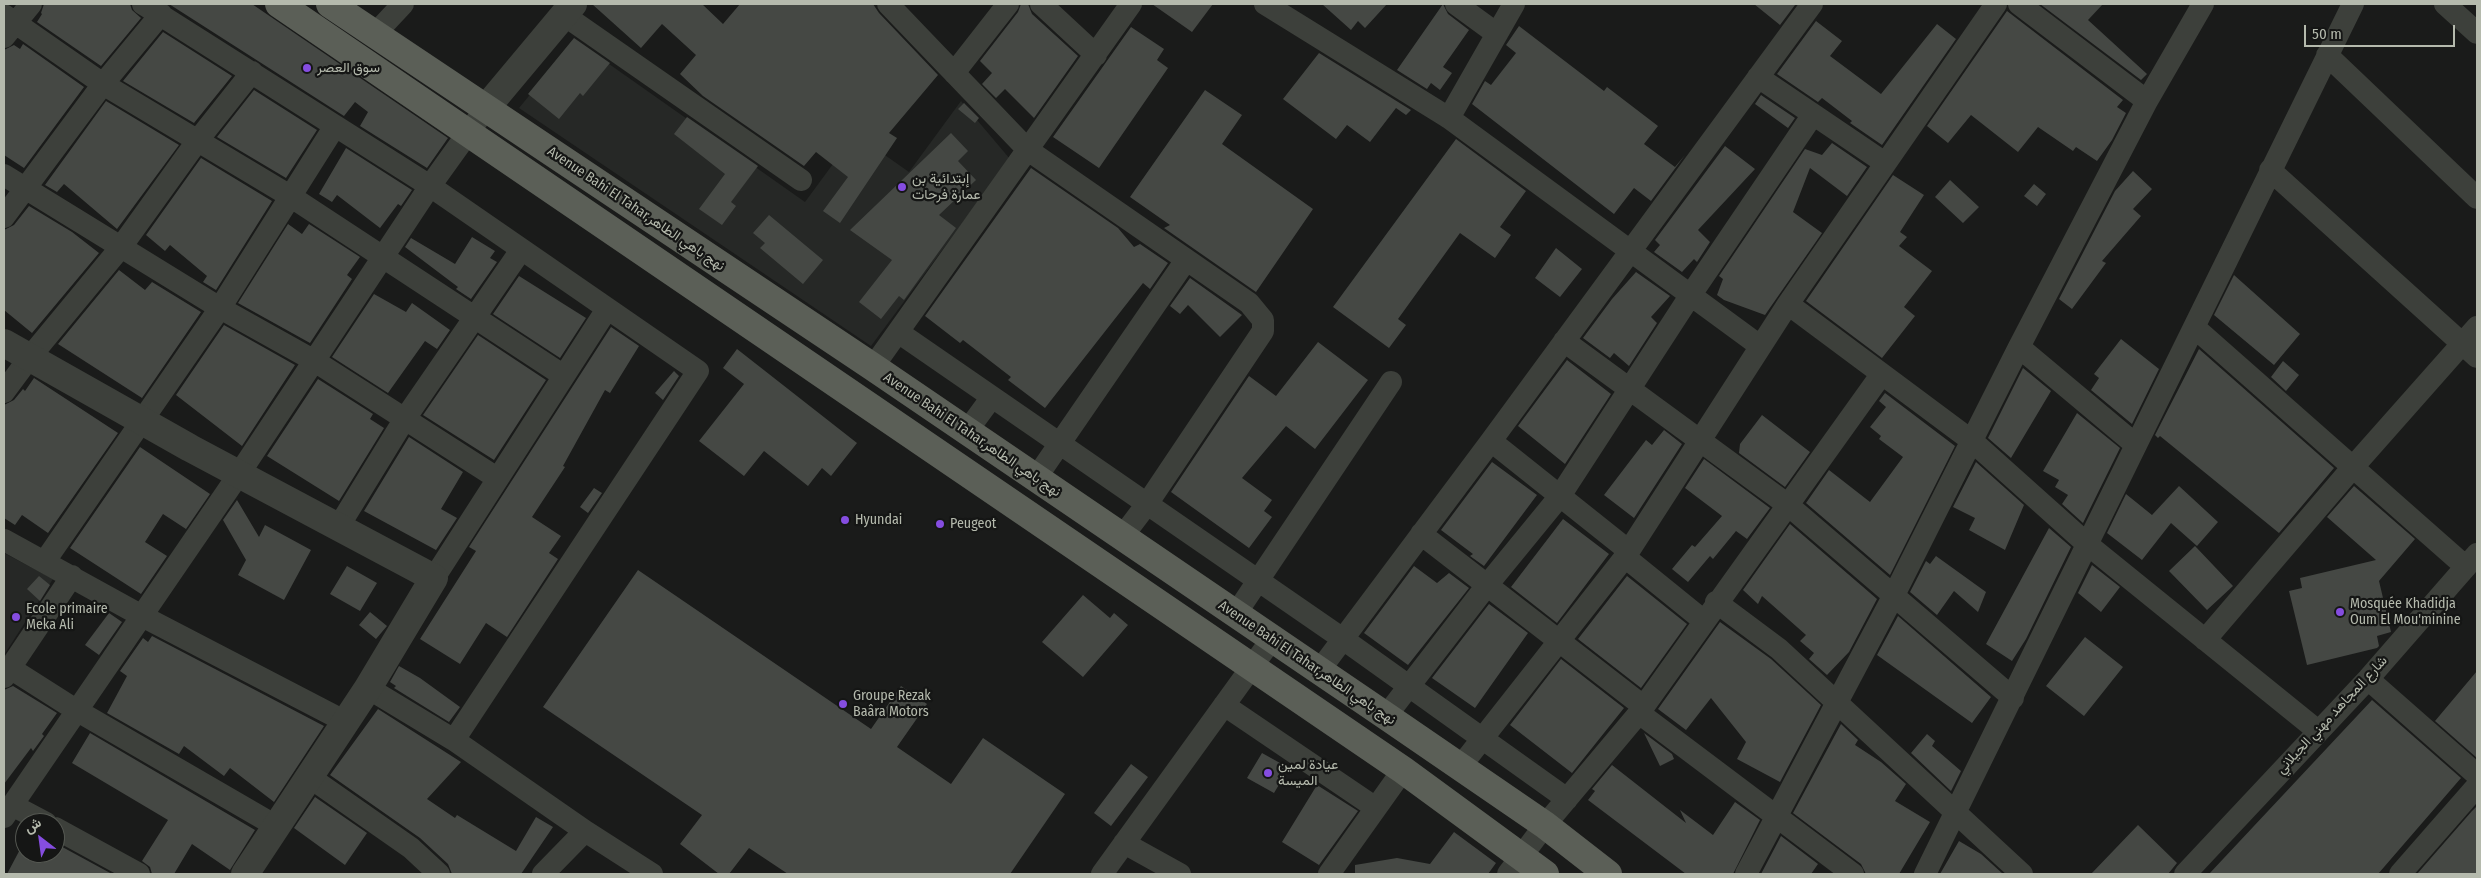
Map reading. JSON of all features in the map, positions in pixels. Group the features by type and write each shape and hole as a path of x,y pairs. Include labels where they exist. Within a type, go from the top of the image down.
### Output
{"main road":[{"path":"279,4 928,444 1403,770 1514,865 1545,874"},
{"name":"Avenue Bahi El Tahar,نهج باهي الطاهر","path":"330,4 873,367 1386,716 1545,825 1608,874"}],"street":[{"path":"31,4 7,25 290,196 564,376"},
{"path":"374,35 403,4"},
{"path":"888,4 1028,150 1249,303 1263,320 1265,326 1122,537"},
{"path":"954,73 1008,4"},
{"path":"1041,4 1096,55"},
{"path":"873,367 1131,4"},
{"path":"1265,4 1449,118 1760,346"},
{"path":"1456,4 1497,34"},
{"path":"1449,118 1514,4"},
{"path":"1319,671 1491,441 1812,4"},
{"path":"1460,767 1627,554 1788,304 1996,4"},
{"path":"2019,4 2147,101"},
{"path":"1746,874 1894,595 2018,347 2147,101 2202,4"},
{"path":"1925,874 2353,4"},
{"path":"2446,4 2477,33"},
{"path":"4,217 103,84 152,9 430,186 698,371 454,740"},
{"path":"8,811 239,474 313,360 467,133 569,9 801,180"},
{"path":"2327,55 2477,198"},
{"path":"4,392 30,357 121,247 198,140 252,72"},
{"path":"1758,77 1812,116 1885,163"},
{"path":"1386,716 1488,584 1560,496 1690,296 1812,116"},
{"path":"45,562 143,423 220,308 335,126"},
{"path":"2205,640 2353,467 2472,342 2270,170"},
{"path":"4,176 220,308 313,360 497,478"},
{"path":"339,526 404,420 521,250"},
{"path":"1036,478 1186,260"},
{"path":"1788,304 1972,441 2087,544 2318,731"},
{"path":"245,874 308,776 368,688 497,478 607,309"},
{"path":"2194,327 2353,467 2471,560"},
{"path":"898,332 1343,639 1567,799"},
{"path":"1564,341 1701,439 1788,505 2013,698"},
{"path":"4,342 143,423 434,578"},
{"path":"2018,347 2136,445"},
{"path":"1514,865 1641,710 1716,602 1881,375"},
{"path":"1236,615 1391,382"},
{"path":"967,431 992,397"},
{"path":"1491,441 1560,496 1704,620"},
{"path":"1421,534 1488,584 1775,817 1853,874"},
{"path":"4,540 142,616 346,722"},
{"name":"شارع المجاهد مهني الجيلاني","path":"2185,874 2368,678 2471,560"},
{"path":"72,576 7,672 276,826"},
{"path":"1716,602 1779,649 2022,874"},
{"path":"1102,874 1250,666 1272,639"},
{"path":"2368,678 2477,775"},
{"path":"368,688 454,740 585,831 652,874"},
{"path":"1224,705 1376,808"},
{"path":"1329,874 1403,770"},
{"path":"308,776 411,848 439,874"},
{"path":"2400,874 2477,786"},
{"path":"543,874 585,831"},
{"path":"65,833 139,874"},
{"path":"1124,843 1180,874"}],"shaded area":[{"name":"إبتدائية بن عمارة فرحات","path":"575,40 805,202 855,134 909,172 961,101 1010,159 871,346 519,108"},
{"name":"Ecole primaire Meka Ali","path":"4,553 53,579 4,655"}],"building":[{"path":"44,4 130,4 132,10 141,18 101,66 37,22 42,14"},
{"name":"سوق العصر","path":"169,4 252,4 448,138 427,168 360,126 368,112 355,102 344,116"},
{"path":"592,4 702,4 723,24 740,4 873,4 879,13 938,75 889,133 897,138 840,223 823,211 848,177 816,152 804,166 703,96 680,74 696,55 662,24 641,48"},
{"path":"1021,4 1028,4 1032,14 1078,56 1034,118 1005,89 996,98 982,84 992,73 980,61 1018,12"},
{"path":"1152,4 1213,4 1192,32"},
{"path":"1322,4 1387,4 1365,28 1358,21 1351,30"},
{"path":"1443,4 1448,14 1469,30 1443,67 1452,73 1440,90 1431,83 1427,89 1397,70"},
{"path":"1754,4 1793,4 1795,5 1780,25"},
{"path":"2040,4 2103,4 2088,20 2147,74 2141,80"},
{"path":"2007,11 2123,100 2117,107 2126,113 2112,140 2097,161 2076,147 2073,151 2038,127 2018,152 1971,115 1948,143 1927,126"},
{"path":"1816,21 1842,41 1830,56 1881,94 1937,24 1956,39 1882,145 1850,123 1852,121 1822,98 1818,102 1777,74"},
{"path":"1519,26 1604,91 1607,87 1658,126 1644,144 1675,167 1685,155 1651,201 1634,188 1614,214 1472,104 1485,81 1491,85 1516,53 1506,45"},
{"path":"1131,27 1164,49 1157,60 1168,68 1099,168 1053,137"},
{"path":"163,32 232,76 194,123 123,81"},
{"path":"574,38 610,63 583,96 580,93 559,119 528,94"},
{"path":"23,44 84,87 24,168 4,155 4,50 14,45 20,49"},
{"path":"1319,53 1411,110 1406,115 1396,108 1370,142 1347,125 1336,139 1283,99"},
{"path":"254,90 317,130 286,178 217,137"},
{"path":"1205,90 1242,115 1222,144 1313,209 1256,292 1164,228 1170,225 1130,197"},
{"path":"1761,95 1795,118 1788,128 1755,104"},
{"path":"106,101 179,145 117,229 64,184 57,192 45,185"},
{"path":"964,103 979,118 975,123 958,109"},
{"path":"687,117 758,166 731,202 736,206 722,225 699,209 725,174 674,134"},
{"path":"951,133 968,151 958,161 976,180 939,215 956,228 904,300 899,296 881,319 859,302 892,260 850,230"},
{"path":"1456,139 1526,191 1500,227 1511,235 1495,258 1460,233 1398,319 1406,325 1389,348 1333,307"},
{"path":"1832,143 1867,167 1847,196 1810,168 1793,212 1822,233 1765,315 1724,300 1717,295 1723,279 1719,276 1805,149 1822,155"},
{"path":"1725,146 1755,169 1698,230 1710,242 1697,262 1694,259 1682,272 1654,252 1660,245 1655,240"},
{"path":"346,148 412,190 401,206 398,204 380,228 337,195 332,202 319,194"},
{"path":"201,158 272,201 216,290 203,282 207,276 170,245 165,251 146,235"},
{"path":"1031,168 1118,228 1134,247 1140,244 1168,263 1150,289 1143,283 1045,408 1008,380 1011,377 963,340 960,343 925,316"},
{"path":"2133,171 2152,189 2133,209 2141,216 2102,261 2106,263 2072,309 2059,299 2115,191"},
{"path":"1893,175 1924,195 1900,232 1907,237 1899,246 1932,271 1904,307 1915,316 1882,358 1806,301"},
{"path":"1950,180 1979,207 1963,223 1935,197"},
{"path":"2034,184 2046,194 2037,206 2024,196"},
{"path":"29,206 72,232 99,253 32,333 4,310 4,230 14,225"},
{"path":"769,215 823,260 803,284 760,248 765,243 753,233"},
{"path":"288,224 302,234 309,224 360,257 347,275 352,279 310,343 238,303"},
{"path":"472,237 495,251 490,258 497,262 471,299 405,247 411,238 455,264"},
{"path":"1556,248 1582,269 1560,297 1535,278"},
{"path":"119,270 145,290 152,282 201,312 142,398 58,344"},
{"path":"1636,272 1670,296 1651,317 1657,323 1629,366 1614,353 1610,358 1583,338 1612,299"},
{"path":"2234,275 2300,334 2274,365 2214,315"},
{"path":"519,276 586,318 560,358 493,314"},
{"path":"1190,278 1242,315 1220,337 1188,305 1180,314 1170,306"},
{"path":"374,294 406,312 412,303 450,330 437,349 425,341 388,393 332,357"},
{"path":"224,325 295,365 242,446 176,395"},
{"path":"611,327 639,346 610,393 605,390 563,466 565,467 532,517 561,536 549,553 558,559 507,637 486,623 460,664 420,639 476,551 469,547"},
{"path":"478,335 546,380 494,460 423,415"},
{"path":"2121,339 2159,369 2132,424 2091,390 2099,378 2094,374"},
{"path":"1318,342 1368,380 1315,449 1286,426 1242,478 1272,500 1264,511 1272,517 1249,548 1171,492 1249,376 1276,396"},
{"path":"737,349 857,443 831,476 822,468 808,486 764,451 744,476 699,441 744,384 723,368"},
{"path":"2199,349 2334,468 2279,533 2160,436 2158,438 2155,435"},
{"path":"1567,360 1611,394 1565,464 1518,426"},
{"path":"2283,361 2299,375 2286,391 2271,377"},
{"path":"2023,368 2051,391 2011,458 1988,438"},
{"path":"674,371 679,376 663,400 655,393"},
{"path":"34,378 118,433 48,533 22,515 15,525 4,518 4,405 14,400 23,389 25,391"},
{"path":"318,379 373,414 370,419 384,428 339,501 267,456"},
{"path":"1885,393 1955,446 1890,575 1806,503 1829,470 1870,502 1903,457 1879,439 1881,436 1870,427 1886,407 1879,401"},
{"path":"2077,413 2120,448 2083,523 2062,504 2068,495 2055,487 2059,480 2043,471"},
{"path":"1762,415 1810,452 1785,487 1739,453 1740,444"},
{"path":"1664,430 1682,444 1634,518 1604,495 1646,440 1652,445"},
{"path":"409,437 463,472 441,509 457,518 436,550 364,511"},
{"path":"140,447 210,494 186,529 163,514 145,542 167,556 141,594 70,548"},
{"path":"1704,459 1770,508 1747,539 1736,531 1713,559 1710,556 1688,582 1672,569 1692,545 1695,547 1722,516 1685,488"},
{"path":"1492,462 1537,495 1484,566 1470,556 1473,554 1441,530"},
{"path":"1976,462 2024,505 2005,550 1969,530 1975,518 1953,507"},
{"path":"2179,486 2218,522 2197,546 2171,523 2142,560 2107,533 2126,494 2152,515"},
{"name":"Mosquée Khadidja Oum El Mou'minine","path":"2354,486 2415,539 2379,581 2391,632 2377,636 2379,646 2377,648 2307,665 2289,591 2302,588 2300,578 2376,560 2327,517"},
{"path":"594,488 602,493 588,513 580,507"},
{"path":"237,500 259,537 265,525 311,550 284,600 238,575 246,560 223,520"},
{"path":"1563,519 1609,554 1557,623 1511,587"},
{"path":"1790,524 1877,599 1849,652 1827,675 1809,659 1814,653 1800,641 1806,635 1762,596 1758,604 1743,590"},
{"path":"2049,528 2071,547 2026,639 2012,661 1986,644"},
{"path":"2195,546 2233,586 2207,610 2169,571"},
{"path":"1936,556 1986,592 1978,612 1954,591 1937,615 1910,592 1926,561 1930,564"},
{"path":"2092,565 2120,587 2101,612 2078,593"},
{"path":"347,566 377,583 360,611 330,594"},
{"path":"1414,566 1437,583 1449,573 1469,588 1408,665 1364,633"},
{"path":"638,570 871,729 901,686 927,704 897,747 951,784 983,738 1065,794 1010,874 788,874 749,848 729,874 719,874 680,844 702,815 543,707"},
{"path":"39,576 50,585 40,601 27,589"},
{"path":"1627,576 1687,624 1641,688 1578,639"},
{"path":"1083,595 1110,618 1114,613 1128,625 1083,677 1042,642"},
{"path":"1489,604 1528,633 1475,708 1432,678"},
{"path":"370,612 387,626 376,639 359,625"},
{"path":"109,613 122,622 99,655 85,645"},
{"path":"1898,616 1991,697 1972,723 1877,655"},
{"path":"1720,622 1771,659 1821,705 1780,782 1737,759 1746,742 1711,698 1686,730 1658,709"},
{"path":"152,636 324,726 274,802 230,768 224,776 184,746 179,754 107,713 127,676 120,671 143,638 148,642"},
{"path":"2085,637 2123,667 2084,716 2046,686"},
{"path":"1561,659 1624,708 1572,773 1510,725"},
{"path":"399,666 420,678 460,707 449,722 394,688 396,686 390,682"},
{"path":"2477,671 2477,758 2435,721"},
{"path":"13,686 57,713 33,751 31,748 4,784 4,690"},
{"path":"2372,700 2461,778 2378,874 2209,874"},
{"path":"378,709 461,762 427,799 455,818 457,815 516,851 536,817 553,827 521,874 452,874 448,864 420,838 330,775"},
{"path":"1841,724 1858,740 1855,745 1881,762 1906,784 1895,801 1930,822 1899,874 1866,874 1861,864 1793,813"},
{"path":"90,733 255,830 230,870 192,844 174,874 152,874 150,867 142,861 168,820 72,763"},
{"path":"1644,733 1672,754 1674,759 1660,766"},
{"path":"1927,734 1935,741 1932,746 1961,771 1951,791 1911,753"},
{"name":"عيادة لمين الميسة","path":"1262,753 1289,768 1274,793 1247,778"},
{"path":"1131,764 1148,777 1111,826 1094,813"},
{"path":"1612,765 1686,823 1680,810 1713,835 1735,802 1760,820 1733,874 1686,874 1588,800 1595,791 1592,789"},
{"path":"1317,785 1358,811 1319,865 1282,842"},
{"path":"315,797 367,833 345,865 294,828"},
{"path":"2477,806 2477,874 2417,874 2472,811"},
{"path":"2138,825 2177,863 2168,874 2091,874"},
{"path":"1454,832 1496,863 1488,874 1355,874 1355,865 1397,858 1430,864"},
{"path":"1781,836 1818,864 1811,874 1761,874"},
{"path":"1959,841 1981,854 2003,874 1940,874"},
{"path":"65,848 112,874 7,874 15,859 15,863 65,863"}],"place":[{"name":"سوق العصر","path":"307,68"},
{"name":"إبتدائية بن عمارة فرحات","path":"902,187"},
{"name":"Hyundai","path":"845,520"},
{"name":"Peugeot","path":"940,524"},
{"name":"Mosquée Khadidja Oum El Mou'minine","path":"2340,612"},
{"name":"Ecole primaire Meka Ali","path":"16,617"},
{"name":"Groupe Rezak Baâra Motors","path":"843,704"},
{"name":"عيادة لمين الميسة","path":"1268,773"}]}
